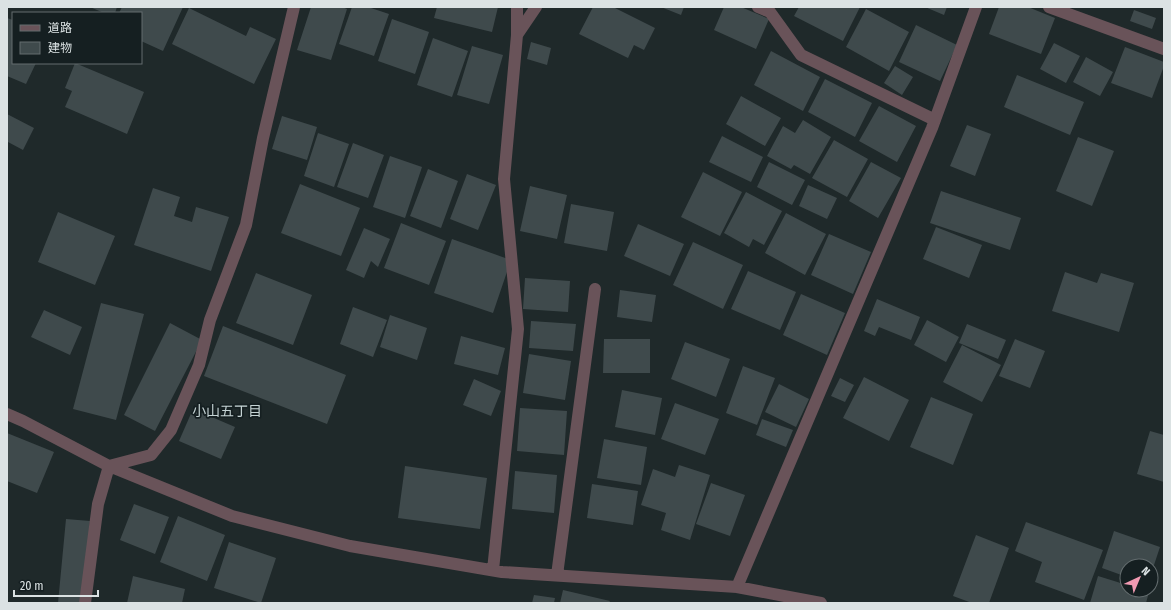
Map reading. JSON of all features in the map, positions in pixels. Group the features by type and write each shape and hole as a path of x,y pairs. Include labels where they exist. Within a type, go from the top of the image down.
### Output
{"street":[{"path":"109,466 151,455 171,430 199,365 210,320 246,225 263,138 294,7"},
{"path":"493,570 518,329 504,179 517,7"},
{"path":"516,35 536,7"},
{"path":"758,7 770,12 801,55 935,120"},
{"path":"737,587 935,120 976,7"},
{"path":"1049,7 1164,49"},
{"path":"557,575 595,289"},
{"path":"7,414 109,466 232,516 350,546 493,570 737,587 821,603"},
{"path":"85,603 98,504 109,466"}],"building":[{"path":"90,7 117,7 115,12 102,12"},
{"path":"122,7 183,7 163,51 142,41 142,12 120,12"},
{"path":"311,7 342,7 347,9 331,60 297,50"},
{"path":"352,7 368,7 389,14 374,56 339,44"},
{"path":"437,7 498,7 492,32 434,18"},
{"path":"593,7 613,7 655,28 644,50 634,45 628,58 579,34"},
{"path":"661,7 684,7 681,15"},
{"path":"724,7 741,7 769,19 756,49 714,30"},
{"path":"799,7 860,7 843,41 794,16"},
{"path":"925,7 947,7 944,15"},
{"path":"999,7 1028,7 1055,18 1041,54 989,34"},
{"path":"189,8 246,36 250,27 276,39 254,84 172,44"},
{"path":"866,9 909,32 889,71 846,47"},
{"path":"1134,10 1156,18 1152,29 1130,21"},
{"path":"7,18 12,20 12,64 36,64 26,84 7,76"},
{"path":"392,19 429,32 415,74 378,61"},
{"path":"916,25 957,45 940,81 899,62"},
{"path":"433,38 468,51 452,97 417,85"},
{"path":"531,42 551,48 547,65 527,59"},
{"path":"1054,43 1080,56 1066,83 1040,69"},
{"path":"472,46 503,55 489,104 457,95"},
{"path":"1125,47 1164,62 1164,66 1152,98 1111,83"},
{"path":"771,51 820,77 803,111 754,85"},
{"path":"1086,57 1113,72 1100,96 1073,82"},
{"path":"75,64 77,64 144,92 127,134 65,107 72,91 65,88"},
{"path":"895,66 913,77 902,95 884,83"},
{"path":"1017,75 1084,102 1070,135 1004,107"},
{"path":"825,79 872,103 855,137 808,112"},
{"path":"741,96 781,118 765,146 726,124"},
{"path":"879,106 916,126 897,162 859,141"},
{"path":"7,114 34,128 23,150 8,142 7,144"},
{"path":"282,116 317,127 307,160 272,149"},
{"path":"803,120 831,137 810,174 794,165 791,169 767,156 783,126 795,133"},
{"path":"967,125 991,134 975,176 950,166"},
{"path":"318,133 349,144 334,187 304,176"},
{"path":"722,136 763,157 751,182 709,162"},
{"path":"1078,137 1114,151 1092,206 1056,191"},
{"path":"834,140 868,159 847,197 812,178"},
{"path":"353,143 384,155 368,198 337,187"},
{"path":"390,156 422,167 405,218 373,207"},
{"path":"769,162 805,180 792,205 757,187"},
{"path":"871,162 901,178 878,218 849,201"},
{"path":"428,169 458,181 441,228 410,216"},
{"path":"703,172 742,192 720,236 681,217"},
{"path":"467,174 496,185 478,230 450,219"},
{"path":"300,184 360,208 341,256 281,233"},
{"path":"808,185 837,198 827,219 799,206"},
{"path":"530,186 567,195 557,239 520,231"},
{"path":"153,188 180,197 174,216 192,222 196,207 229,217 211,271 134,245"},
{"path":"941,191 1021,218 1010,250 930,223"},
{"path":"746,192 782,211 764,245 753,239 749,247 724,233"},
{"path":"571,204 614,212 607,251 564,243"},
{"path":"58,212 115,236 95,285 38,262"},
{"path":"786,213 826,234 805,275 765,253"},
{"path":"401,223 446,241 429,285 384,268"},
{"path":"638,224 684,244 670,276 624,256"},
{"path":"936,227 982,245 969,278 923,259"},
{"path":"364,228 390,239 378,267 371,261 364,278 346,270"},
{"path":"829,234 871,252 853,294 811,275"},
{"path":"452,239 511,260 493,313 434,293"},
{"path":"693,242 743,265 723,309 673,285"},
{"path":"748,271 796,292 780,330 731,309"},
{"path":"1065,272 1097,283 1101,273 1134,283 1119,332 1052,311"},
{"path":"256,273 312,295 293,345 236,323"},
{"path":"525,278 570,281 568,312 523,309"},
{"path":"620,290 656,295 652,322 617,317"},
{"path":"801,294 845,313 827,355 783,335"},
{"path":"877,299 920,317 911,340 879,327 875,336 864,331"},
{"path":"101,303 144,314 116,420 73,409"},
{"path":"353,307 387,320 373,357 340,344"},
{"path":"44,310 82,327 70,355 31,337"},
{"path":"390,315 427,328 417,360 380,347"},
{"path":"927,320 959,337 946,362 914,345"},
{"path":"531,321 576,324 573,351 529,348"},
{"path":"170,323 202,340 155,431 124,415"},
{"path":"967,324 1006,340 998,359 959,343"},
{"path":"223,326 346,375 327,424 204,376"},
{"path":"461,336 505,348 498,375 454,364"},
{"path":"604,339 650,339 650,373 603,373"},
{"path":"1015,339 1045,351 1030,388 999,376"},
{"path":"685,342 730,359 716,397 671,379"},
{"path":"962,345 1001,365 982,402 943,382"},
{"path":"529,354 571,361 565,400 523,393"},
{"path":"743,366 775,378 757,425 726,413"},
{"path":"864,377 909,400 889,441 843,418"},
{"path":"840,378 854,385 845,402 831,396"},
{"path":"474,379 501,391 491,416 463,405"},
{"path":"779,384 809,399 796,427 765,412"},
{"path":"622,390 662,398 655,435 615,427"},
{"path":"931,397 973,414 953,465 910,447"},
{"path":"675,403 719,419 705,455 661,439"},
{"path":"520,408 567,411 564,455 517,451"},
{"path":"193,409 235,427 221,459 179,441"},
{"path":"762,419 793,430 786,447 756,435"},
{"path":"1150,431 1164,435 1164,482 1137,474"},
{"path":"7,433 54,452 37,493 7,481"},
{"path":"604,439 647,447 641,485 597,478"},
{"path":"679,465 710,475 690,540 661,530 666,513 641,505 653,469 675,477"},
{"path":"405,466 487,478 480,529 398,518"},
{"path":"515,471 557,475 554,513 512,509"},
{"path":"711,483 745,495 730,536 696,524"},
{"path":"592,484 638,491 633,525 587,518"},
{"path":"134,504 169,517 155,554 120,540"},
{"path":"178,516 225,535 207,581 160,562"},
{"path":"66,519 90,521 83,603 58,603"},
{"path":"1026,522 1103,550 1084,600 1035,582 1042,562 1015,551"},
{"path":"1114,531 1160,547 1156,558 1119,558 1119,574 1102,568"},
{"path":"976,535 1009,548 989,603 972,603 953,596"},
{"path":"229,542 276,558 261,603 214,588"},
{"path":"133,576 185,589 182,603 127,603"},
{"path":"1098,576 1119,583 1119,598 1147,598 1146,603 1090,603"},
{"path":"563,590 610,601 609,603 560,603"},
{"path":"534,595 555,598 554,603 532,603"}],"district":[{"name":"小山五丁目","path":"227,411"}]}
